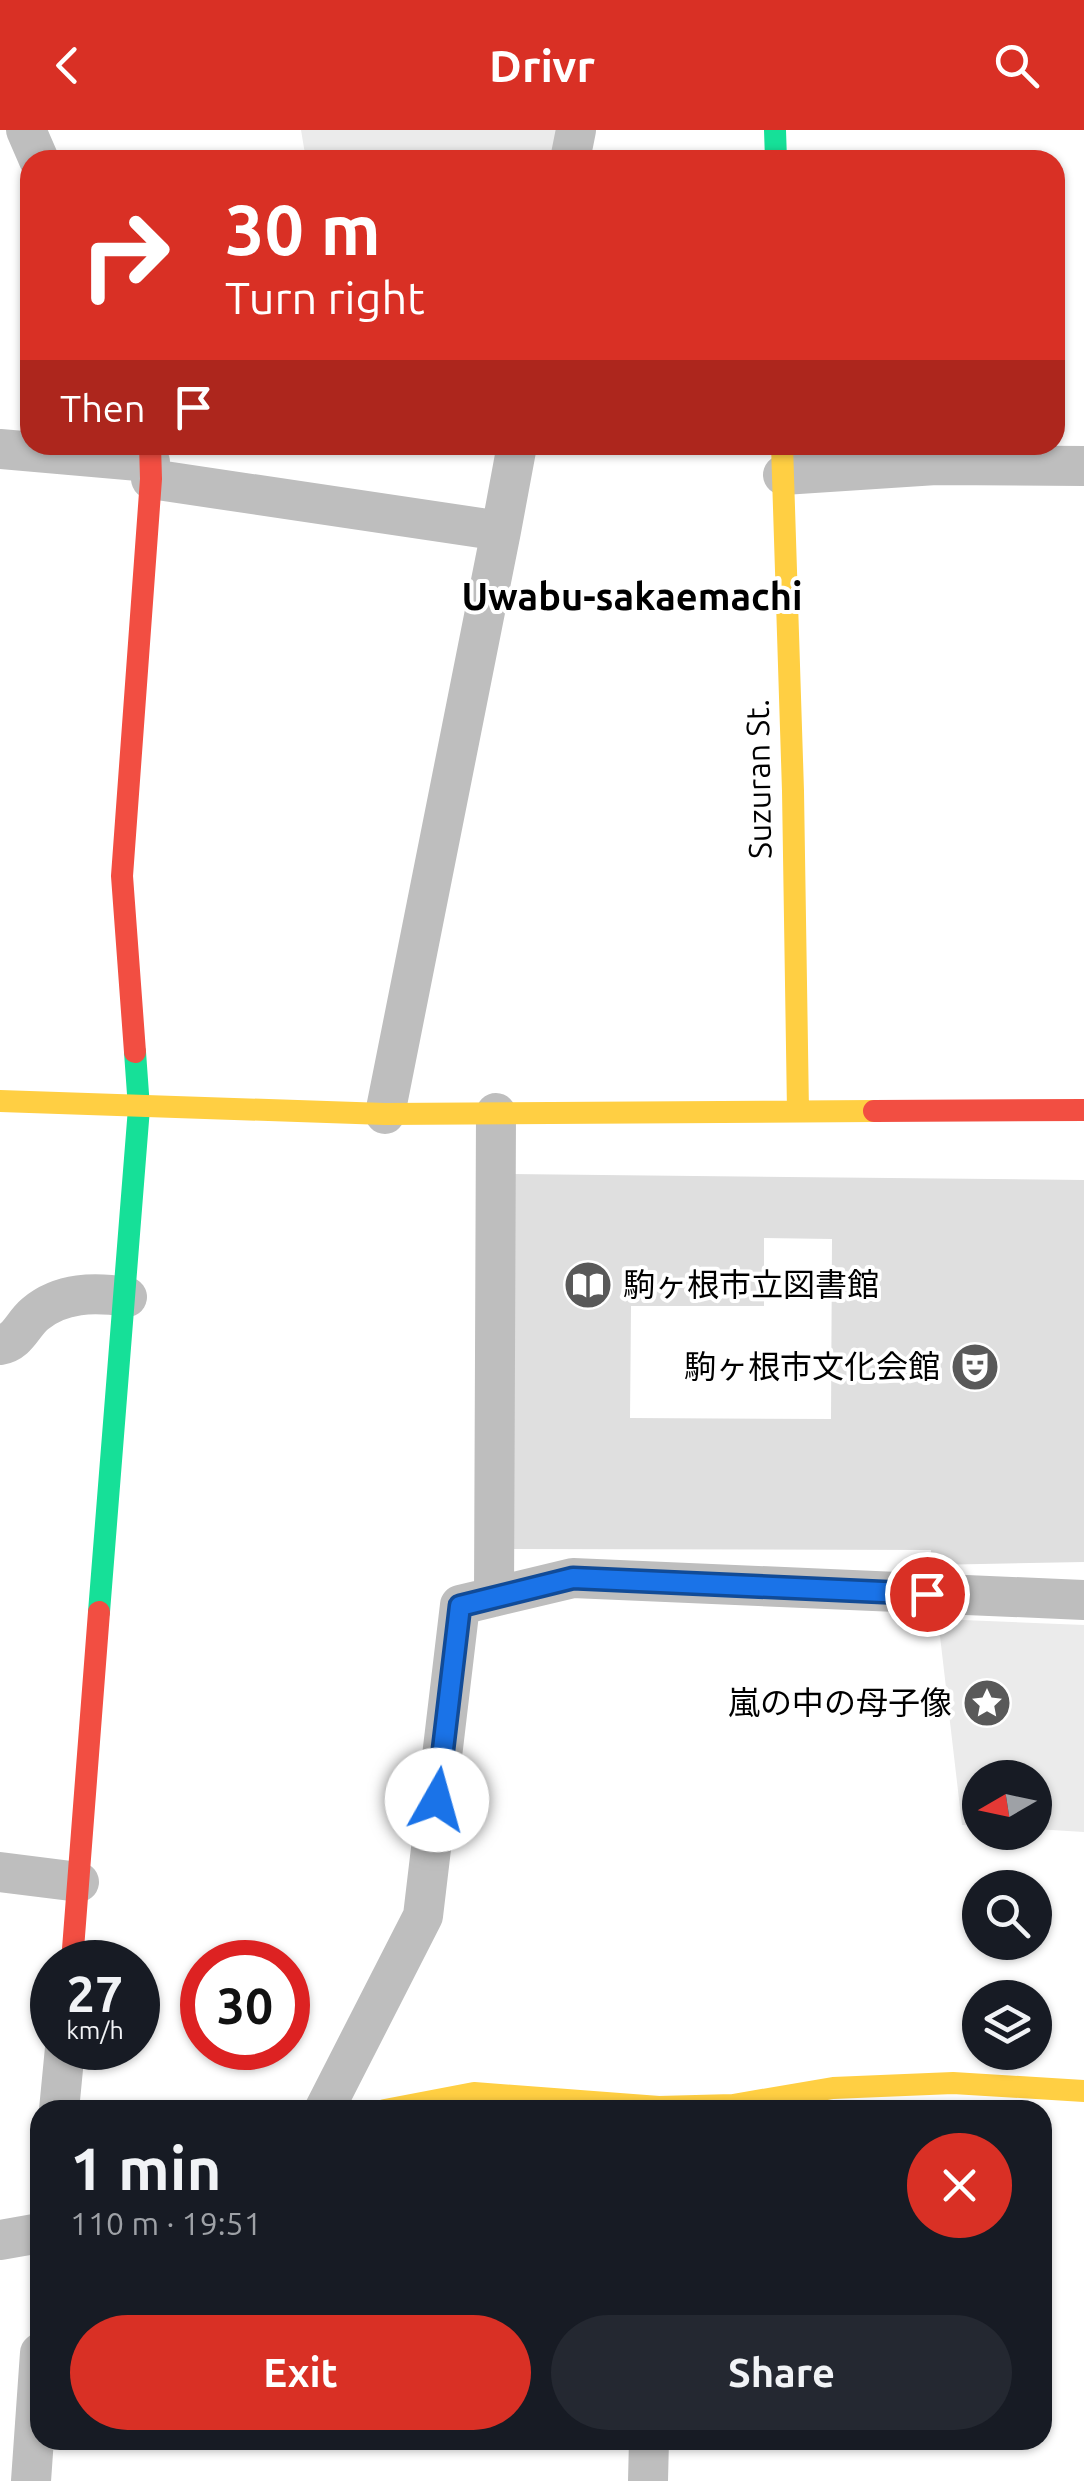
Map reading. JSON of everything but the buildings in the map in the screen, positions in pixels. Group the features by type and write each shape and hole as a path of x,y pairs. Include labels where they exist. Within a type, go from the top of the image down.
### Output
{"street":[{"path":"62,455 150,462 500,530"},
{"path":"386,1114 515,455"},
{"path":"782,460 1084,466"},
{"name":"Suzuran St.","path":"782,460 798,1111"},
{"path":"74,1940 139,1108 122,876 150,462"},
{"path":"0,1102 386,1114 1084,1110"},
{"path":"494,1597 496,1113"},
{"path":"0,1346 10,1343 35,1314 66,1297 98,1292 127,1298"},
{"path":"329,2100 423,1916 460,1606 573,1578 1084,1600"},
{"path":"0,1872 79,1882"},
{"path":"60,2100 63,2070"},
{"path":"762,2100 833,2088 953,2083 1084,2091"},
{"path":"437,2100 474,2093 560,2100"},
{"path":"0,2240 30,2235"},
{"path":"31,2481 33,2450"},
{"path":"648,2481 649,2450"}],"shaded area":[{"path":"301,130 564,130 560,150 304,150"},
{"path":"938,1619 1084,1625 1084,1832 1052,1830 1052,1760 962,1760 962,1825"}],"traffic: fast":[{"path":"775,130 776,150"},
{"path":"99,1612 139,1108 135,1052"}],"traffic: slow":[{"path":"782,455 798,1111"},
{"path":"0,1101 385,1114 874,1111"},
{"path":"762,2100 833,2088 953,2083 1084,2091"},
{"path":"437,2100 474,2093 566,2100"}],"traffic: jam":[{"path":"135,1052 122,876 150,455"},
{"path":"874,1111 1084,1110"},
{"path":"74,1940 99,1612"}],"place":[{"name":"駒ヶ根市立図書館","path":"588,1285"},
{"name":"駒ヶ根市文化会館","path":"975,1367"},
{"name":"嵐の中の母子像","path":"987,1703"}],"district":[{"name":"Uwabu-sakaemachi","path":"632,597"}],"route":[{"path":"437,1800 460,1606 573,1578 927,1594"}]}
